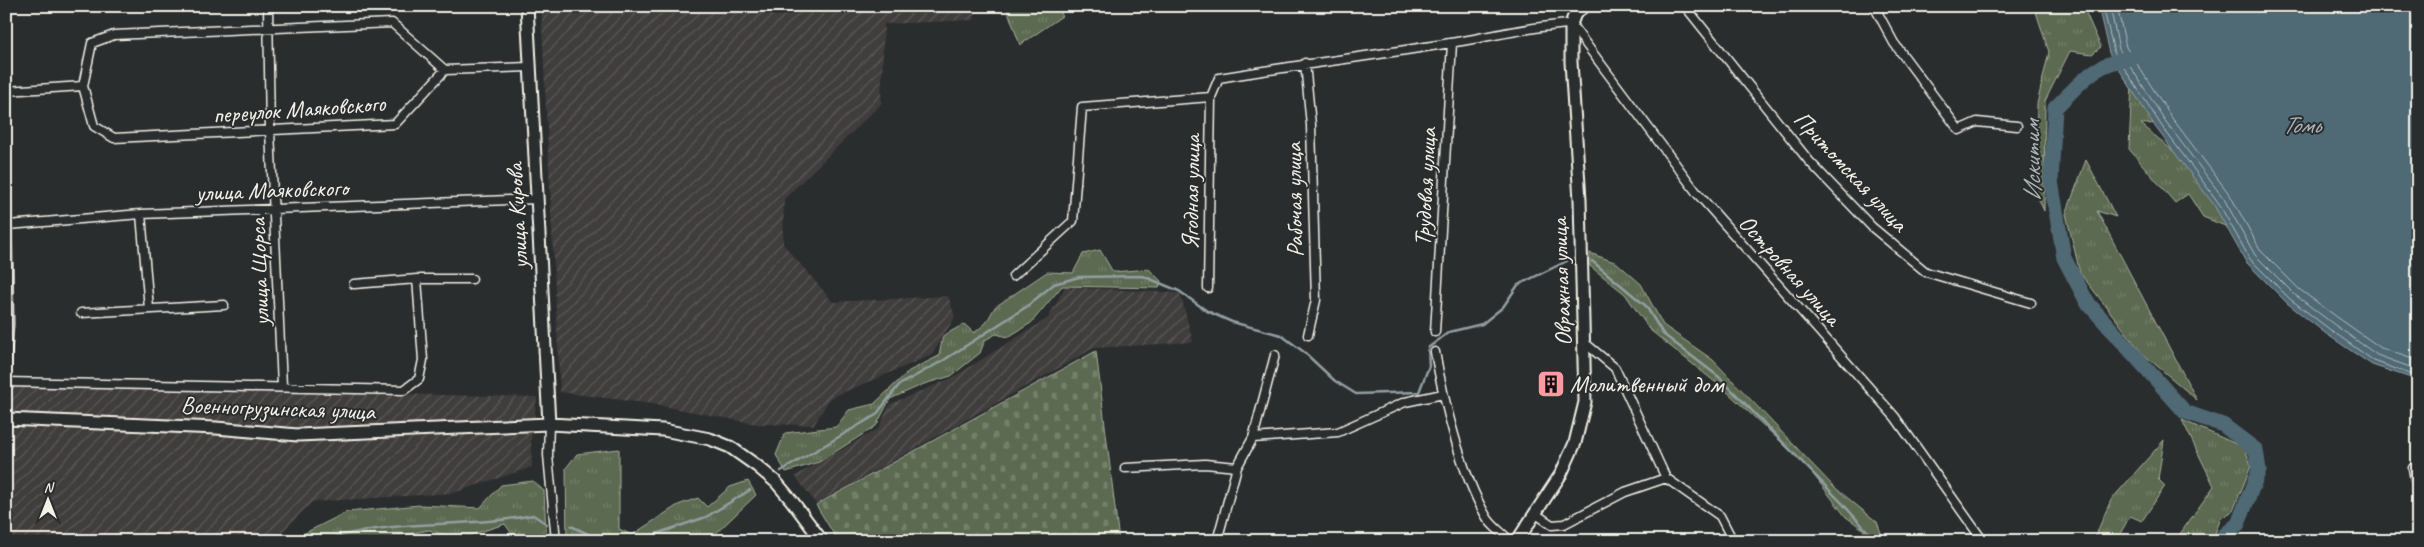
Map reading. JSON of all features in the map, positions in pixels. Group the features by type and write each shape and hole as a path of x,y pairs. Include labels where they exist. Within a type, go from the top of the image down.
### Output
{"street":[{"name":"улица Щорса","path":"268,6 270,131 282,386"},
{"name":"улица Кирова","path":"527,6 549,424"},
{"path":"1013,276 1073,221 1082,106 1211,97 1219,78 1305,63 1452,43 1575,15 1588,6"},
{"name":"Притомская улица","path":"1685,6 1810,160 1872,227 1926,272 2031,303"},
{"path":"1874,6 1894,43 1959,130 1977,122 2017,126"},
{"name":"Овражная улица","path":"1517,541 1561,474 1575,443 1585,402 1580,200 1571,62 1575,15"},
{"name":"Островная улица","path":"1575,15 1697,193 1895,417 1983,541"},
{"path":"6,91 83,86 92,43 114,35 392,23 445,70 530,67"},
{"name":"Трудовая улица","path":"1435,332 1452,43"},
{"name":"Рабочая улица","path":"1305,63 1311,125 1316,300 1308,335"},
{"name":"переулок Маяковского","path":"83,86 94,126 114,138 395,124 445,70"},
{"name":"Ягодная улица","path":"1208,288 1211,97"},
{"path":"6,150 9,324 6,368"},
{"name":"улица Маяковского","path":"8,225 141,214 538,199"},
{"path":"141,214 149,309"},
{"path":"6,382 170,387 282,386 404,390 419,379 423,360 417,279"},
{"path":"354,284 417,279 472,279"},
{"path":"81,313 224,305"},
{"path":"1585,343 1615,368 1666,478 1720,516 1733,541"},
{"path":"1435,352 1442,394 1472,485 1487,518 1510,541"},
{"path":"1217,541 1237,467 1253,438 1275,355"},
{"path":"1253,438 1338,432 1405,402 1442,394"},
{"name":"Военногрузинская улица","path":"6,419 326,435 549,424 663,430 710,439 730,447 776,482 822,541"},
{"path":"549,424 548,455 556,541"},
{"path":"1125,468 1205,464 1237,467"},
{"path":"2413,468 2418,497"},
{"path":"1536,514 1552,525 1564,524 1625,492 1666,478"}],"shaded area":[{"path":"541,6 977,6 974,20 884,24 881,104 784,199 783,244 833,302 948,296 955,317 932,355 830,398 814,425 756,424 652,404 560,392"},
{"path":"1065,287 1180,293 1193,342 1094,348 816,504 795,476 878,429 890,404 952,378 1048,318"},
{"path":"9,386 537,397 531,441 532,467 453,493 312,502 283,531 252,541 6,541"}],"green space":[{"path":"1006,6 1060,6 1062,16 1020,45"},
{"path":"2034,6 2077,6 2085,11 2101,47 2092,54 2070,51 2045,101 2044,211 2035,191 2037,104 2049,52"},
{"path":"2132,83 2170,123 2141,124 2204,177 2230,228 2203,217 2188,194 2175,203 2129,149"},
{"path":"2086,160 2116,217 2097,211 2197,400 2142,353 2080,273 2066,214"},
{"path":"1100,250 1113,272 1149,269 1161,281 1159,288 1062,286 1031,323 1008,337 996,334 985,340 980,353 951,376 924,384 890,399 876,426 819,462 786,472 776,455 785,433 836,427 849,410 874,404 909,371 939,356 943,336 964,324 974,333 986,323 995,307 1047,272 1073,273 1083,254"},
{"path":"1590,253 1617,263 1641,284 1663,325 1713,360 1833,486 1877,522 1884,541 1867,541 1863,529 1846,517 1806,465 1725,390 1650,330 1625,294 1590,266"},
{"path":"1096,351 1119,541 838,541 816,505"},
{"path":"2182,420 2245,448 2251,466 2233,511 2221,518 2212,541 2175,541 2214,486"},
{"path":"2164,440 2158,479 2165,486 2142,521 2130,516 2116,541 2093,541 2111,500"},
{"path":"619,449 619,529 632,535 678,505 698,498 707,507 730,487 748,481 756,495 709,540 691,537 688,541 567,541 566,468 577,454"},
{"path":"533,481 544,491 546,532 537,541 517,541 505,524 458,539 429,530 373,541 294,541 297,537 347,512 420,505 480,508 501,485"}],"water":[{"name":"Томь","path":"2098,6 2418,6 2418,383 2408,377 2372,365 2325,333 2287,303 2246,262 2214,205 2156,128 2109,53"}],"waterway":[{"name":"Искитим","path":"2133,58 2119,60 2098,69 2081,82 2055,108 2051,181 2064,258 2087,302 2185,412 2223,425 2256,450 2259,470 2238,524 2222,537 2221,541"},
{"path":"781,471 876,415 899,385 944,360 1026,307 1054,284 1079,277 1143,276 1179,291 1207,311 1232,322 1281,335 1304,352 1335,381 1356,394 1419,392 1429,366 1428,348 1449,332 1482,324 1503,307 1518,285 1567,261"},
{"path":"1592,261 1646,306 1663,334 1719,377 1842,503 1876,541"},
{"path":"635,541 706,517 750,490"},
{"path":"322,541 374,529 480,522 533,515 547,524"},
{"path":"571,526 603,541"}],"place":[{"name":"Молитвенный дом","path":"1551,384"}]}
